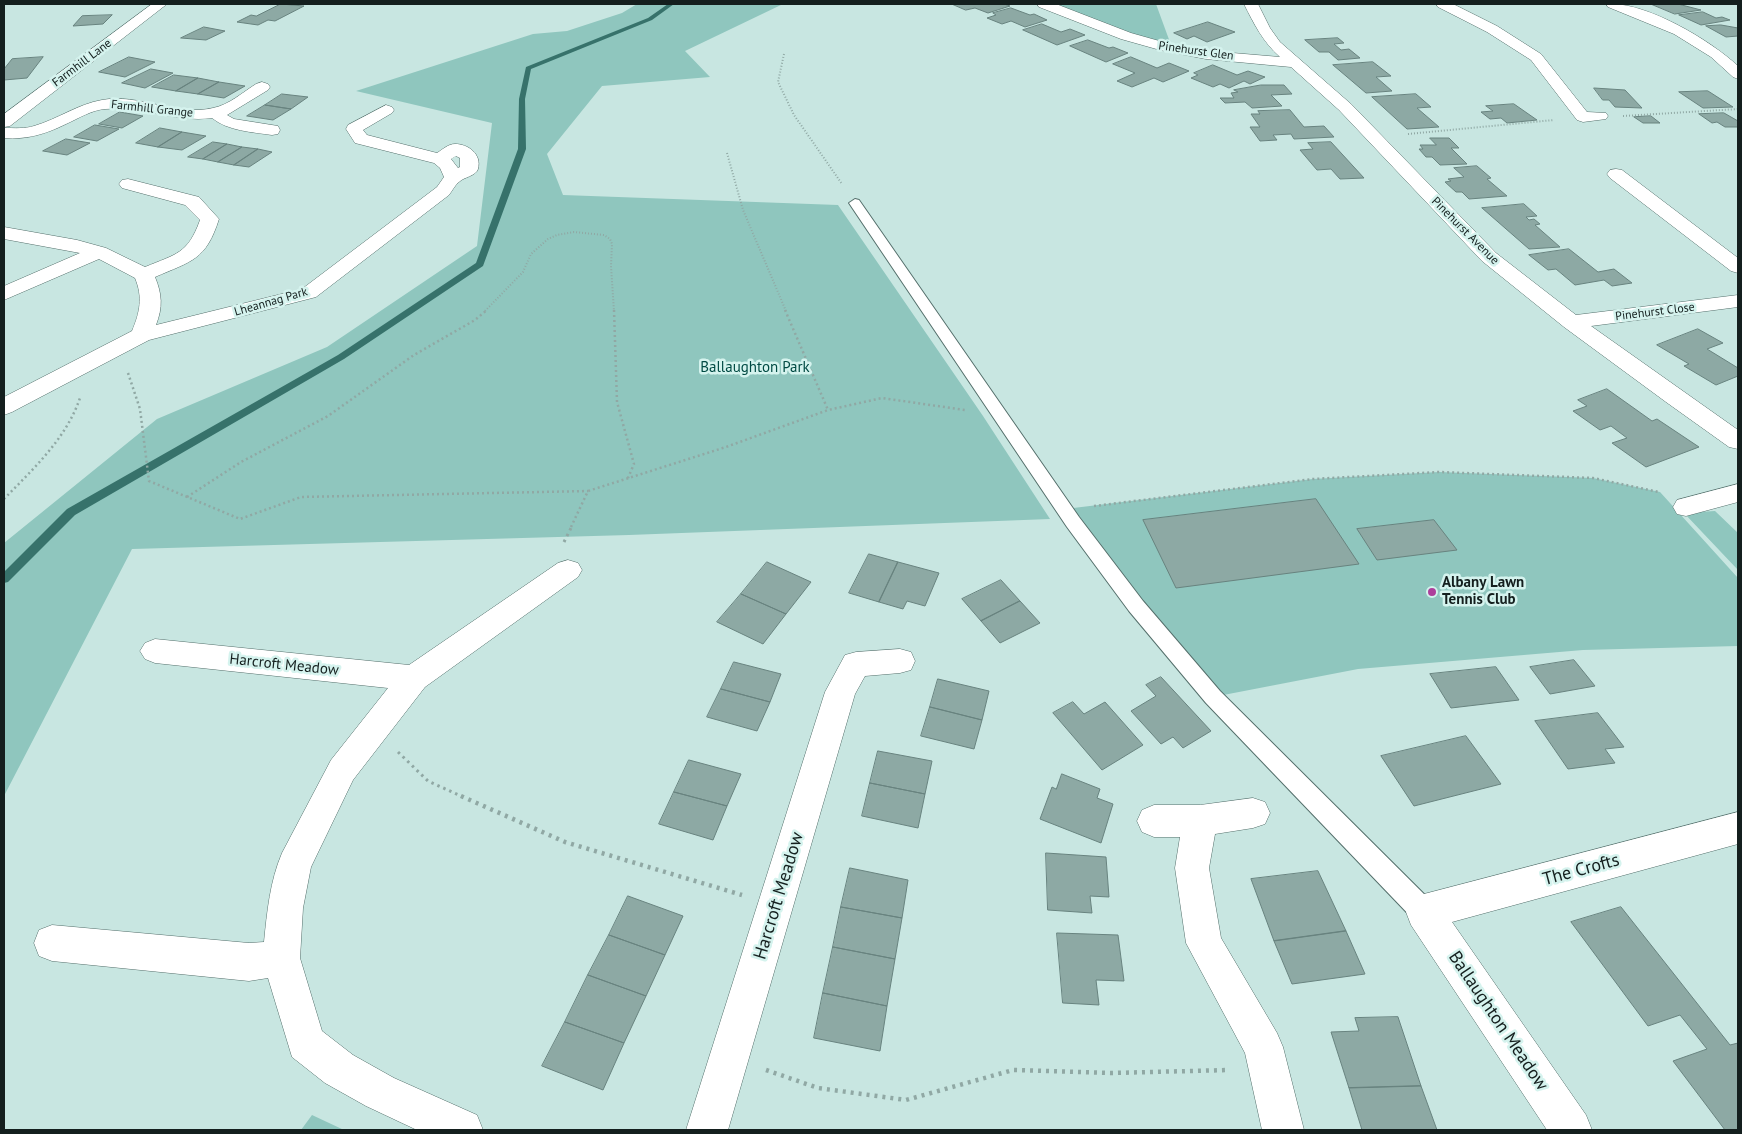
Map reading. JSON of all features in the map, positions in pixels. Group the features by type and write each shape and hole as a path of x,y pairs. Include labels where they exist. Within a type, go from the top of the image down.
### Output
{"street":[{"name":"Farmhill Lane","path":"4,122 160,4"},
{"name":"Pinehurst Glen","path":"1044,4 1134,39 1169,48 1192,53 1295,63"},
{"name":"Pinehurst Avenue","path":"1251,4 1267,36 1335,97 1484,252 1572,322 1674,397 1738,441"},
{"path":"1443,4 1492,29 1536,58 1575,118 1600,116"},
{"path":"1614,4 1679,31 1716,54 1738,74"},
{"name":"Farmhill Grange","path":"4,133 44,129 87,108 104,104 119,104 200,114 215,113 230,108 262,87"},
{"name":"Lheannag Park","path":"4,407 141,335 309,294 443,191 453,177 448,166 440,159 361,139 354,129 386,110"},
{"name":"Farmhill Grange","path":"215,113 225,122 272,130"},
{"path":"1616,174 1738,267"},
{"path":"128,184 192,201 210,220 203,240 186,257 144,274"},
{"path":"4,233 100,252 144,274 152,292 151,311 141,335"},
{"path":"4,294 100,252"},
{"name":"Pinehurst Close","path":"1572,322 1738,301"},
{"path":"1686,507 1738,492"},
{"path":"462,1130 380,1092 339,1069 306,1043 282,958 285,908 294,865 342,770 414,678 568,570"},
{"name":"Harcroft Meadow","path":"155,651 414,678"},
{"name":"Harcroft Meadow","path":"707,1130 840,692 849,655 900,661"},
{"path":"1154,821 1200,821 1253,813"},
{"path":"1200,821 1192,868 1204,943 1263,1048 1283,1130"},
{"name":"The Crofts","path":"1424,912 1738,828"},
{"name":"Ballaughton Meadow","path":"1424,912 1571,1130"},
{"path":"52,943 249,962 282,958"}],"lane":[{"path":"855,203 1073,522 1136,606 1213,697 1424,912"}],"path":[{"path":"784,54 778,82 790,107 855,203"},
{"path":"1600,116 1738,109"},
{"path":"1374,137 1575,118"},
{"path":"727,152 743,210 828,410"},
{"path":"187,497 241,462 348,404 414,354 475,320 497,301 523,272 531,254 548,239 574,232 604,235 610,239 612,244 613,330 617,364 617,402 634,464 628,478"},
{"path":"141,335 128,374 140,409 149,481 240,519 301,497 588,491 726,447 828,410 882,398 1000,415"},
{"path":"4,499 36,465 66,428 78,406 82,387 64,376"},
{"path":"1065,509 1313,479 1439,472 1593,478 1660,492 1686,507"},
{"path":"541,589 588,491"},
{"path":"374,728 428,781 565,842 727,889 775,908"},
{"path":"730,1057 818,1088 906,1100 1013,1070 1112,1073 1268,1068"}],"green space":[{"name":"Ballaughton Park","path":"637,4 783,4 685,51 710,77 602,86 547,154 563,195 838,205 983,416 1050,519 629,535 132,549 4,796 4,543 157,419 327,347 477,246 492,123 356,91 533,34 567,31 622,13"},
{"path":"1054,4 1156,4 1171,45 1145,39"},
{"name":"Albany Lawn Tennis Club","path":"1439,472 1593,478 1660,492 1738,578 1738,646 1583,650 1358,669 1213,697 1065,509 1313,479"},
{"path":"1715,511 1738,533 1738,570 1684,513"},
{"path":"312,1115 344,1130 301,1130"}],"building":[{"path":"281,4 304,6 275,21 268,20 258,25 237,22 251,15 256,16"},
{"path":"952,4 1004,4 1010,6 988,13 975,8 966,10"},
{"path":"1651,4 1678,4 1701,10 1675,14"},
{"path":"1011,8 1030,15 1034,14 1047,20 1025,27 1011,21 1002,24 987,18 996,15 993,13"},
{"path":"1703,12 1716,18 1722,17 1730,20 1701,25 1679,15"},
{"path":"112,15 103,24 73,26 82,16"},
{"path":"1208,22 1235,32 1207,42 1194,36 1187,39 1174,33"},
{"path":"1042,24 1061,32 1070,29 1085,35 1057,45 1023,30"},
{"path":"1721,25 1738,28 1738,36 1726,37 1706,26"},
{"path":"204,27 225,31 206,40 181,38"},
{"path":"1338,38 1344,43 1334,44 1341,50 1349,49 1360,58 1338,60 1329,52 1319,52 1305,40"},
{"path":"1088,40 1128,53 1106,62 1070,46"},
{"path":"43,57 27,78 4,80 4,69 12,59"},
{"path":"129,57 155,62 125,77 99,72"},
{"path":"1131,57 1157,68 1169,63 1189,71 1163,82 1154,78 1132,87 1117,81 1135,73 1113,64"},
{"path":"1373,62 1391,76 1376,77 1392,91 1366,93 1333,65"},
{"path":"1213,65 1237,75 1248,71 1265,77 1250,84 1244,81 1229,88 1220,84 1213,87 1191,78 1198,75 1194,73"},
{"path":"151,69 173,73 145,88 122,83"},
{"path":"174,75 198,78 176,91 152,87"},
{"path":"198,78 219,82 198,94 176,91"},
{"path":"219,82 245,86 224,98 198,94"},
{"path":"1261,85 1284,85 1292,94 1271,95 1282,106 1252,108 1245,102 1225,103 1220,98 1234,98 1231,93 1238,92 1234,90"},
{"path":"1594,88 1625,90 1642,108 1615,107 1609,100 1603,100"},
{"path":"1708,91 1733,107 1703,108 1679,92"},
{"path":"282,94 308,97 291,109 265,105"},
{"path":"1416,94 1431,107 1417,108 1439,127 1407,129 1372,97"},
{"path":"1514,104 1537,120 1507,123 1501,118 1490,119 1481,112 1493,111 1486,106"},
{"path":"265,105 291,109 273,120 247,116"},
{"path":"1290,110 1304,127 1324,126 1334,137 1294,139 1291,134 1273,135 1277,140 1260,141 1250,127 1260,127 1251,114 1260,114 1258,111"},
{"path":"120,112 143,116 122,128 99,124"},
{"path":"1724,113 1738,121 1738,127 1725,127 1717,122 1712,123 1699,114"},
{"path":"1651,116 1660,123 1643,123 1634,117"},
{"path":"95,125 119,129 97,141 74,137"},
{"path":"160,128 182,132 158,147 136,143"},
{"path":"182,132 206,136 182,150 158,147"},
{"path":"1430,138 1449,138 1459,148 1451,148 1467,164 1440,165 1432,157 1426,157 1419,149 1423,149 1420,145 1436,145"},
{"path":"66,139 90,143 67,155 43,151"},
{"path":"213,142 227,144 203,159 188,157"},
{"path":"1331,142 1364,178 1340,179 1331,169 1317,170 1300,150 1313,149 1308,143"},
{"path":"227,144 242,147 218,162 203,159"},
{"path":"242,147 258,149 234,165 218,162"},
{"path":"258,149 272,152 249,167 234,165"},
{"path":"1477,166 1491,178 1487,179 1507,196 1469,199 1462,192 1456,192 1445,182 1451,181 1448,179 1464,177 1454,168"},
{"path":"1524,204 1537,216 1526,217 1529,220 1534,219 1540,224 1535,225 1560,247 1529,249 1482,208"},
{"path":"1569,249 1598,272 1614,269 1632,283 1612,286 1604,280 1575,285 1556,269 1548,270 1529,255"},
{"path":"1698,329 1723,343 1707,349 1738,368 1738,376 1716,385 1684,366 1689,364 1657,345"},
{"path":"1607,389 1652,421 1657,419 1699,447 1646,467 1612,443 1627,438 1611,426 1600,430 1573,411 1587,406 1578,400"},
{"path":"1316,499 1359,564 1176,588 1143,520"},
{"path":"1434,520 1457,550 1377,560 1357,529"},
{"path":"869,554 898,562 879,602 849,593"},
{"path":"767,562 811,582 786,614 741,594"},
{"path":"898,562 939,573 925,606 907,601 903,609 879,602"},
{"path":"1001,580 1020,601 981,621 962,599"},
{"path":"741,594 786,614 763,644 717,622"},
{"path":"1020,601 1040,623 1000,643 981,621"},
{"path":"1574,660 1595,686 1550,694 1530,667"},
{"path":"734,662 781,674 770,702 721,689"},
{"path":"1496,667 1519,700 1451,708 1430,674"},
{"path":"1161,677 1211,731 1183,748 1173,737 1161,744 1131,711 1156,696 1146,685"},
{"path":"938,679 989,691 982,720 930,707"},
{"path":"721,689 770,702 757,731 707,717"},
{"path":"1073,702 1084,714 1105,702 1143,745 1102,770 1053,713"},
{"path":"930,707 982,720 974,749 921,736"},
{"path":"1598,713 1624,747 1605,749 1615,763 1568,769 1535,721"},
{"path":"1466,736 1501,784 1414,806 1381,756"},
{"path":"878,751 932,761 925,794 870,783"},
{"path":"689,760 741,774 727,806 674,792"},
{"path":"1062,774 1100,789 1097,798 1113,804 1101,843 1040,819 1052,787 1056,789"},
{"path":"870,783 925,794 918,828 862,816"},
{"path":"674,792 727,806 713,840 659,824"},
{"path":"1046,853 1106,857 1109,897 1090,896 1092,913 1048,910"},
{"path":"850,868 908,880 902,918 841,907"},
{"path":"1318,871 1346,931 1274,941 1251,879"},
{"path":"628,896 683,916 665,955 609,935"},
{"path":"841,907 902,918 895,959 833,947"},
{"path":"1621,907 1730,1045 1738,1043 1738,1130 1725,1130 1673,1061 1707,1049 1680,1015 1648,1026 1571,922"},
{"path":"1346,931 1365,974 1292,984 1274,941"},
{"path":"1057,933 1118,935 1124,981 1096,980 1099,1005 1063,1003"},
{"path":"609,935 665,955 646,996 588,975"},
{"path":"833,947 895,959 887,1006 823,993"},
{"path":"588,975 646,996 624,1043 565,1022"},
{"path":"823,993 887,1006 880,1051 814,1038"},
{"path":"1398,1017 1421,1086 1349,1088 1331,1032 1359,1031 1355,1018"},
{"path":"565,1022 624,1043 603,1090 542,1066"},
{"path":"1421,1086 1437,1130 1362,1130 1349,1088"}],"waterway":[{"path":"4,579 71,512 341,357 480,264 522,149 522,99 528,68 650,19 671,4"}],"place":[{"name":"Albany Lawn Tennis Club","path":"1432,592"}]}
